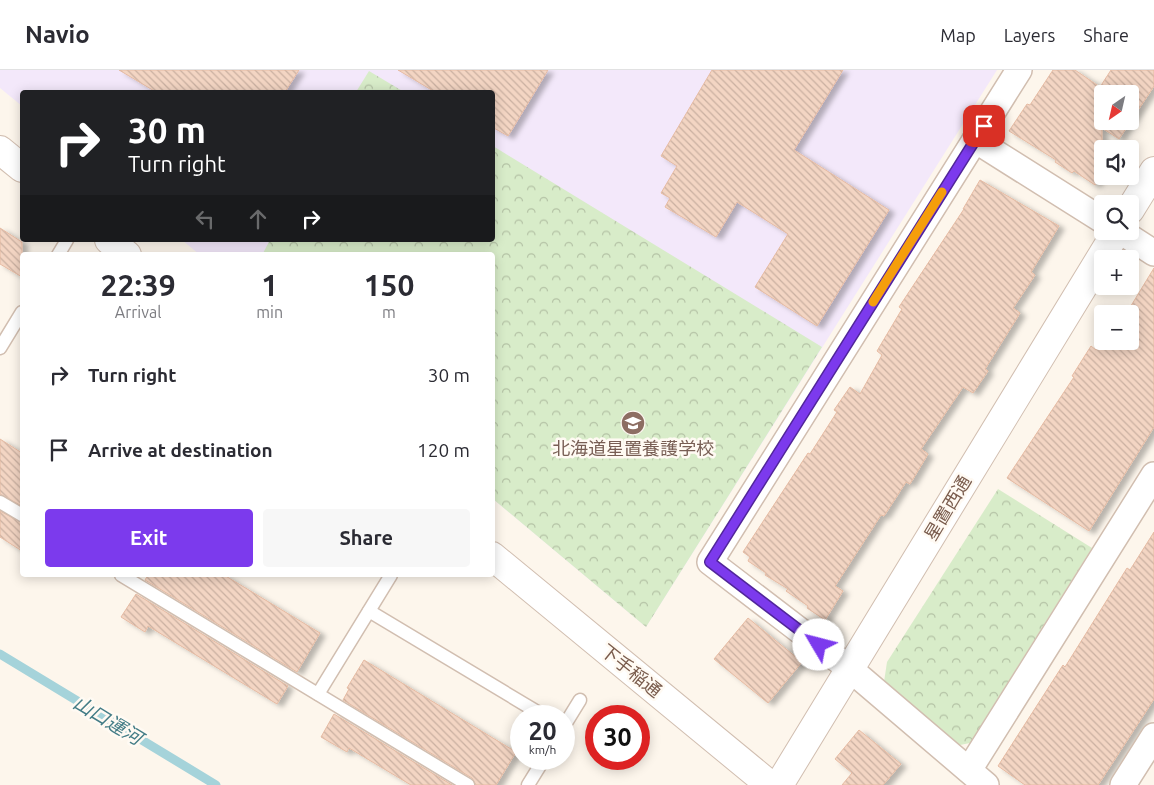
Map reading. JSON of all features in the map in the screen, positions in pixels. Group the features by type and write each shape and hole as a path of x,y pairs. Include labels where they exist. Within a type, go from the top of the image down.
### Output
{"street":[{"path":"1019,70 710,562 850,669 977,778 1154,475"},
{"path":"975,140 1094,215"},
{"path":"0,150 20,166"},
{"path":"1139,196 1154,172"},
{"name":"星置西通","path":"779,785 1112,240"},
{"path":"1133,240 1154,253"},
{"path":"111,242 123,252"},
{"name":"下手稲通","path":"495,558 770,785"},
{"path":"1123,785 1154,736"}],"lane":[{"path":"0,348 20,318"},
{"path":"0,502 20,515"},
{"path":"124,577 468,785"},
{"path":"318,694 387,577"},
{"path":"369,611 526,705"},
{"path":"575,708 580,700"},
{"path":"528,785 537,770"}],"shaded area":[{"name":"北海道星置養護学校","path":"0,70 997,70 646,627 495,501 495,252 196,252 184,242 495,242 495,90 20,90 20,104 0,88"}],"green space":[{"path":"369,71 401,90 357,90"},
{"path":"495,147 822,347 646,627 495,501 495,252 264,252 269,242 495,242"},
{"path":"998,489 1092,548 970,743 960,745 884,682 887,662"}],"building":[{"path":"119,70 299,70 286,90 153,90"},
{"path":"398,70 548,70 508,136 495,129 495,90 432,90"},
{"path":"712,70 843,70 794,150 889,210 817,326 755,287 788,234 737,202 716,237 665,207 670,198 661,193 677,166 661,156"},
{"path":"1053,70 1075,70 1097,85 1094,85 1094,130 1102,130 1102,140 1094,140 1094,184 1074,171 1072,173 1055,162 1056,160 1009,131 1027,104 1030,105"},
{"path":"1111,70 1154,70 1154,86 1139,109 1139,85 1101,85"},
{"path":"1105,130 1125,130 1119,139"},
{"path":"980,180 1059,226 1031,272 1035,275 1013,308 1020,313 985,369 988,371 973,393 963,387 921,449 928,454 910,484 906,482 884,516 881,515 835,586 843,591 825,620 786,591 788,589 765,575 766,573 748,561 750,557 743,552 808,453 810,454 837,412 834,410 850,387 860,394 882,355 877,351 902,309 899,307 964,209"},
{"path":"0,228 22,242 20,276 0,264"},
{"path":"1154,268 1154,427 1089,531 1007,478 1074,377 1072,376 1091,346 1094,350 1139,350 1139,305 1131,305"},
{"path":"0,439 20,452 20,505 0,494"},
{"path":"0,511 20,522 20,550 0,537"},
{"path":"1154,532 1154,699 1098,785 1025,785 998,766 1063,665 1065,667 1127,568 1130,570"},
{"path":"147,577 227,577 320,633 297,672 145,580"},
{"path":"136,594 288,686 277,704 148,626 145,632 121,617"},
{"path":"748,618 802,662 768,703 714,659"},
{"path":"364,660 510,748 510,762 496,785 476,785 472,778 343,700 349,689 347,688"},
{"path":"334,714 452,785 411,785 349,748 347,752 321,737"},
{"path":"859,730 901,764 883,785 842,785 852,773 835,759"}],"waterway":[{"name":"山口運河","path":"0,654 216,785"}],"slow traffic":[{"path":"873,302 942,192"}],"place":[{"name":"北海道星置養護学校","path":"633,423"}],"route":[{"path":"819,645 710,562 984,126"}]}
